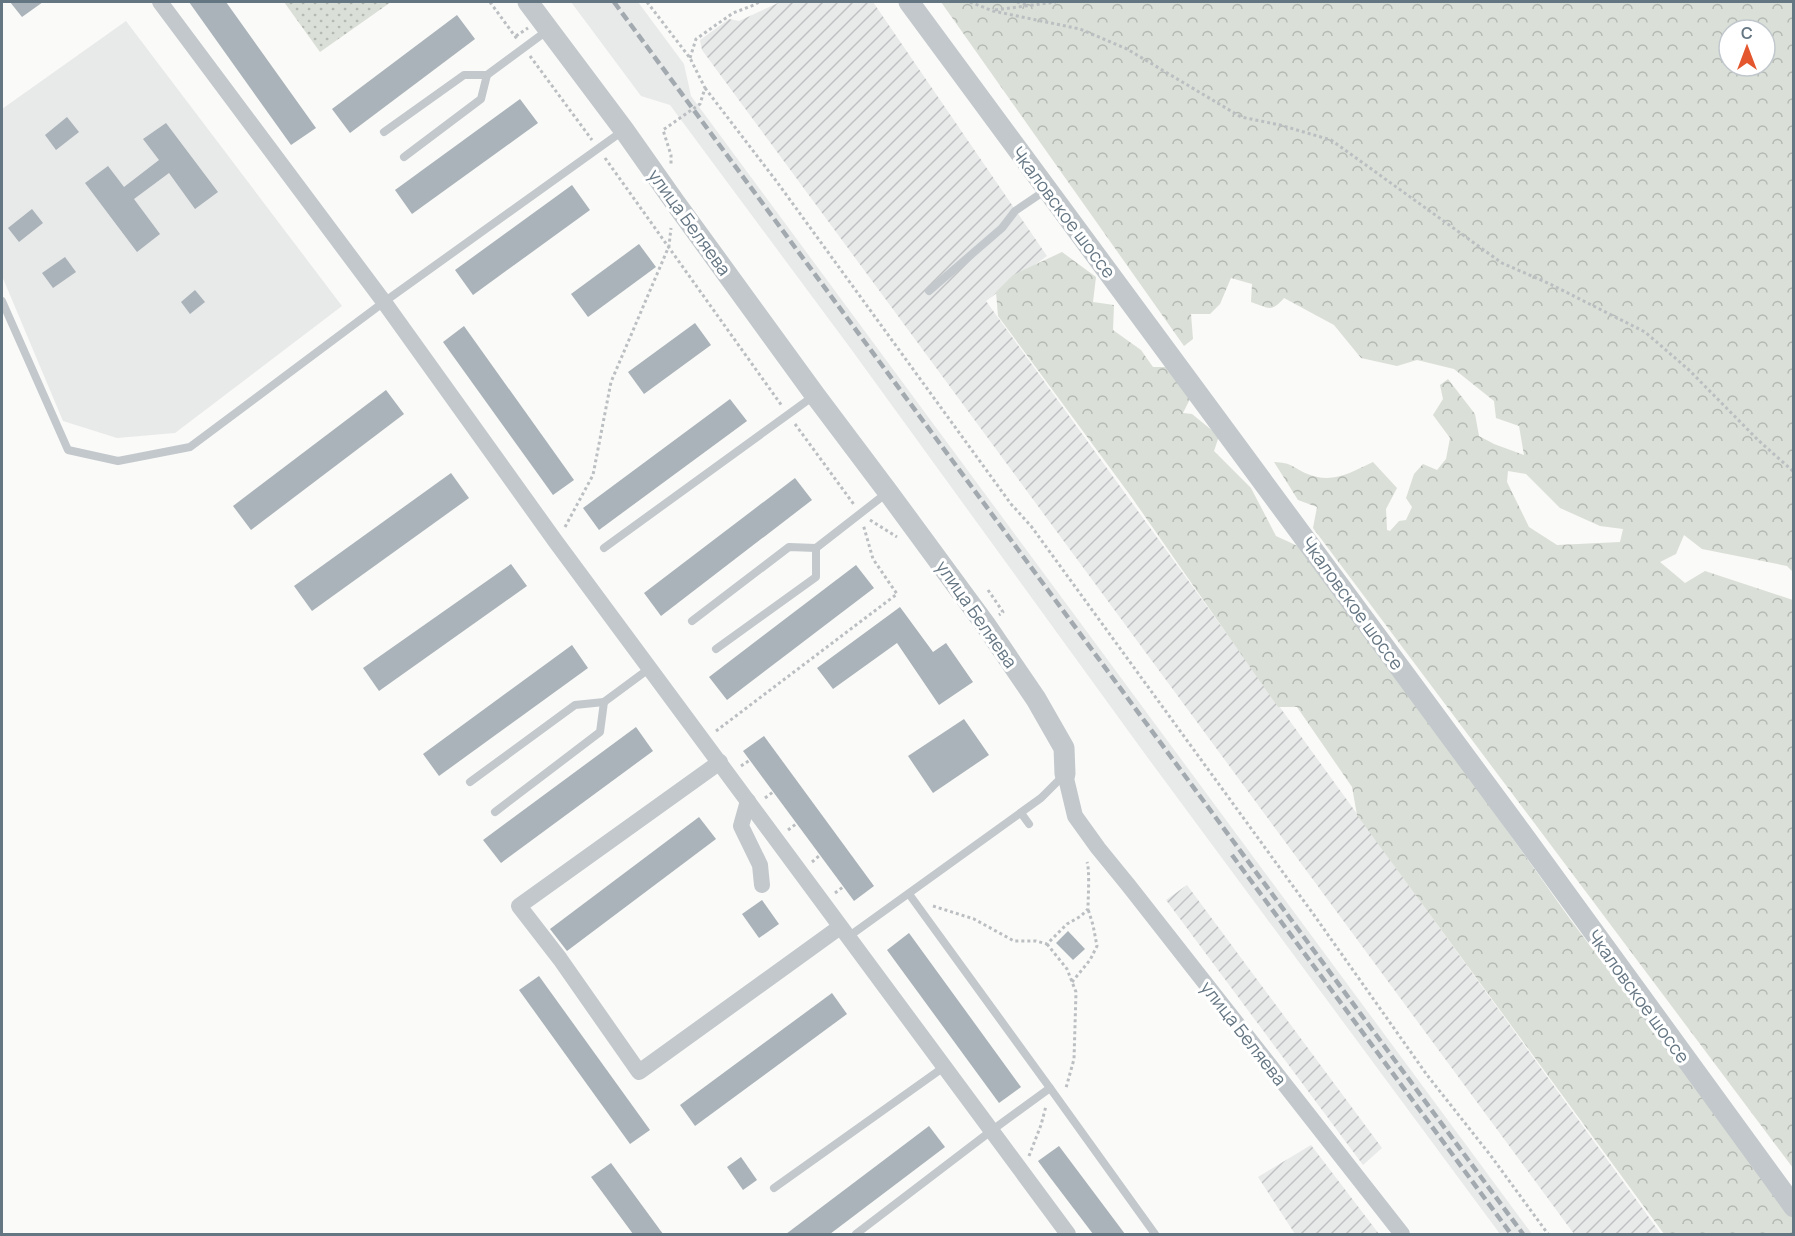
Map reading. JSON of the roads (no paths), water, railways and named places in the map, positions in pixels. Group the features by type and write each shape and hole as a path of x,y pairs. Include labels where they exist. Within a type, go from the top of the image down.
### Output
{"street":[{"path":"160,2 384,302 556,542 1068,1234"},
{"name":"улица Беляева","path":"528,2 985,624 1036,699 1064,748 1065,774 1075,816 1402,1234"},
{"name":"Чкаловское шоссе","path":"909,2 1507,813 1794,1207"},
{"path":"720,762 519,906 560,959 639,1072 844,932"},
{"path":"748,801 741,826 760,865 762,885"}],"lane":[{"path":"384,132 464,75 487,75 549,30"},
{"path":"404,157 481,99 487,75"},
{"path":"2,301 68,450 118,461 190,447 384,302 624,130"},
{"path":"929,291 1002,228 1015,211 1047,189"},
{"path":"604,548 815,395"},
{"path":"692,621 789,547 816,548 888,492"},
{"path":"716,649 816,577 816,548"},
{"path":"470,782 575,705 603,702 650,668"},
{"path":"495,812 600,732 603,702"},
{"path":"844,932 909,894 1041,798 1065,774"},
{"path":"1021,813 1029,824"},
{"path":"909,894 1155,1234"},
{"path":"774,1188 944,1067"},
{"path":"856,1234 1050,1088"}],"railway":[{"path":"614,2 1523,1234"},
{"path":"1232,855 1511,1234"}]}
